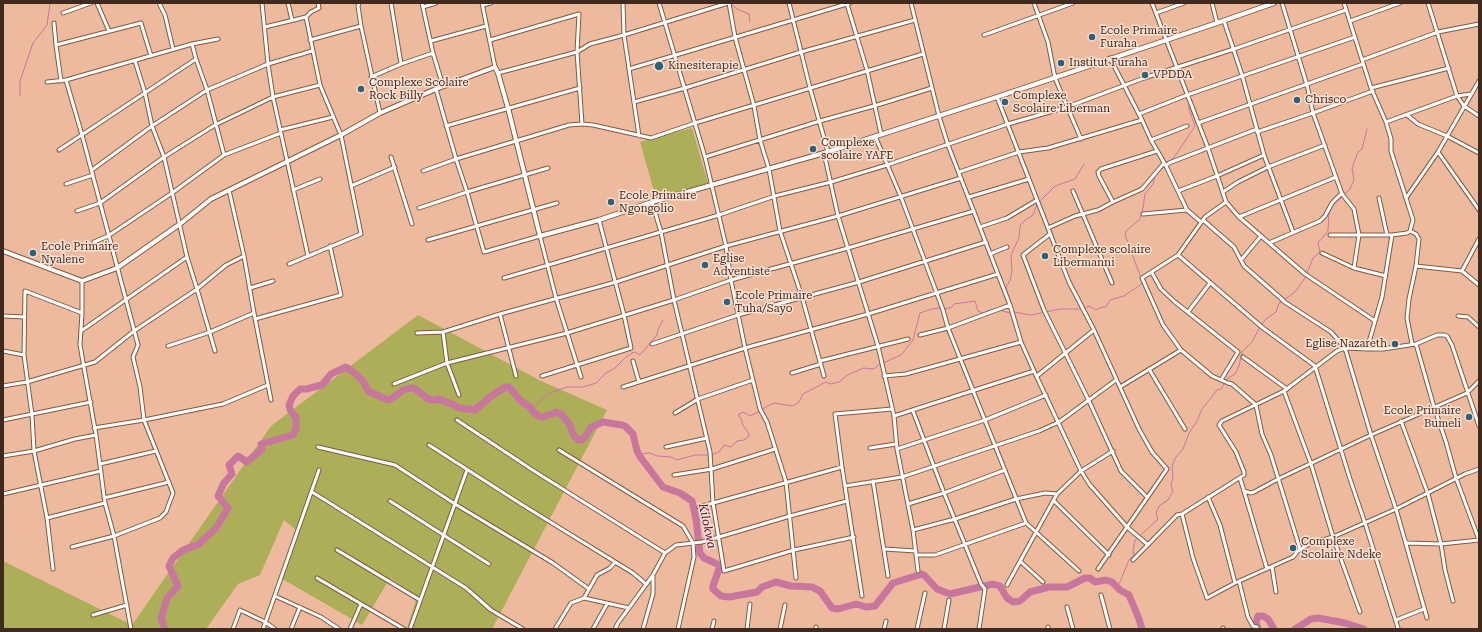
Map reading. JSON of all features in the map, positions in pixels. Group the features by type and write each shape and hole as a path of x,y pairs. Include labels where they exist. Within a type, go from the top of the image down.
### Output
{"street":[{"path":"63,13 91,3"},
{"path":"97,3 109,31"},
{"path":"159,3 164,15 173,49"},
{"path":"262,3 273,98 308,256"},
{"path":"288,3 292,20"},
{"path":"265,27 306,17 311,12 319,8 318,3"},
{"path":"359,3 358,6 361,26 380,113"},
{"path":"391,3 401,64"},
{"path":"436,3 422,5 443,86"},
{"path":"491,3 482,4 495,67 508,108 556,298 581,377"},
{"path":"623,3 624,35 639,136"},
{"path":"659,3 705,157 726,246 738,315 760,411 766,422 786,482 796,578"},
{"path":"498,73 577,52 590,44 729,3 735,37 754,106 760,140 769,169 780,231 792,263 824,376"},
{"path":"789,3 810,88 820,121 838,216 878,346 894,416 896,444 913,530 918,571"},
{"path":"629,68 848,3 867,70 881,134"},
{"path":"911,3 939,116 948,145 1010,305 1021,342 1081,471 1090,485 1127,527 1147,544 1150,543"},
{"path":"1034,3 1048,42 1055,78 1081,139"},
{"path":"984,35 1073,3"},
{"path":"1152,3 1208,148 1226,202 1239,217 1306,275 1375,321"},
{"path":"1156,13 1184,3"},
{"path":"1212,3 1217,23"},
{"path":"436,89 484,252 599,220 652,202 826,152 1055,78 1274,3"},
{"path":"1282,3 1291,28 1307,85 1313,113 1342,194 1354,209 1359,235 1354,268"},
{"path":"1344,3 1372,90 1386,122 1391,139 1391,152 1413,220 1410,231"},
{"path":"1350,21 1400,3"},
{"path":"1428,3 1457,96 1464,106 1479,116"},
{"path":"504,278 719,215 774,196 831,182 887,165 1008,124 1067,107 1144,78 1178,68 1346,10"},
{"path":"490,40 579,14 577,52 582,124"},
{"path":"289,264 361,234 341,135 320,85 306,17"},
{"path":"634,102 685,88 801,52 915,20"},
{"path":"1224,21 1242,75 1268,167 1293,232"},
{"path":"54,23 62,81"},
{"path":"56,45 141,23 151,56"},
{"path":"1198,123 1307,85 1438,32 1479,24"},
{"path":"310,40 361,26"},
{"path":"431,41 486,26"},
{"path":"1139,114 1242,75 1355,37"},
{"path":"47,82 66,80 173,49 218,39"},
{"path":"192,44 207,90 224,155"},
{"path":"92,170 152,126 207,90 268,64 312,51"},
{"path":"371,77 401,64 434,53"},
{"path":"423,170 516,140 569,125 582,124 607,127 651,138 695,123 923,54"},
{"path":"1110,58 1142,120 1150,140 1165,164 1187,210 1234,247 1244,266 1283,300 1330,332 1345,348 1371,435 1407,543 1427,618"},
{"path":"59,150 196,59"},
{"path":"135,61 145,93 152,126 164,157 187,257 215,351"},
{"path":"3,251 82,280 117,268 180,224 211,199 341,135 380,113 443,86 495,67"},
{"path":"1048,228 1075,216 1098,210 1142,189 1165,164 1257,130 1313,113 1372,90 1449,68"},
{"path":"66,80 92,170 108,236 138,345 133,357 140,387 144,420 168,482 174,493 166,512 160,518 114,536 72,547"},
{"path":"1406,198 1438,152 1470,94 1479,81"},
{"path":"77,211 100,203 164,157 215,125 273,98 320,85"},
{"path":"446,126 580,88"},
{"path":"705,157 932,88"},
{"path":"1386,122 1457,96 1470,94"},
{"path":"997,97 1069,282 1094,330 1139,429 1152,452 1167,469 1098,569"},
{"path":"1407,115 1418,124 1447,136 1479,153"},
{"path":"94,242 108,236 172,193 224,155 280,132 333,117"},
{"path":"959,172 1019,152 1048,148 1142,120"},
{"path":"1150,140 1187,126"},
{"path":"875,136 942,305 948,328 1026,523 1035,533 1079,571"},
{"path":"1223,192 1238,182 1268,167 1325,145"},
{"path":"1113,202 1098,172 1101,169 1157,151"},
{"path":"1438,152 1479,210"},
{"path":"1178,191 1218,176 1264,154"},
{"path":"391,157 412,224"},
{"path":"351,186 394,167"},
{"path":"419,208 524,174 548,168"},
{"path":"66,184 93,175"},
{"path":"1239,217 1336,177"},
{"path":"417,333 443,332 500,314 616,282 726,246 838,216 961,178"},
{"path":"293,190 320,179"},
{"path":"969,197 1029,179"},
{"path":"230,190 271,400"},
{"path":"1073,191 1112,283"},
{"path":"1269,243 1320,221 1325,216 1332,203 1342,194"},
{"path":"1379,198 1387,235"},
{"path":"980,227 1007,218 1037,200"},
{"path":"652,202 661,232 674,300 710,452 713,503 724,571 794,550 854,536"},
{"path":"1226,202 1202,221 1178,255 1142,278 1163,325 1181,350 1212,376 1228,384 1232,384 1256,405 1262,434 1300,550"},
{"path":"428,240 557,203"},
{"path":"1144,214 1187,210"},
{"path":"394,384 447,363 508,347 567,334 731,280 974,211"},
{"path":"542,376 576,364 631,348 616,282 599,220"},
{"path":"1330,235 1392,235 1407,233 1410,231 1416,234 1419,238 1416,266 1409,294 1407,318 1456,478 1479,540 1441,544 1407,543"},
{"path":"1050,234 1022,255 1045,312 1090,401 1121,471 1147,497"},
{"path":"1367,349 1386,276 1392,235"},
{"path":"1241,260 1261,236"},
{"path":"1462,271 1479,240"},
{"path":"652,344 738,315 859,282 986,242"},
{"path":"255,319 341,295 330,246"},
{"path":"990,254 1007,246"},
{"path":"1322,253 1354,268 1386,276"},
{"path":"1178,255 1263,328 1315,366 1398,628"},
{"path":"3,386 27,382 95,362 134,331 197,289 226,265 244,256"},
{"path":"81,331 187,257"},
{"path":"1416,266 1462,271 1479,285"},
{"path":"1152,273 1161,289 1238,352 1222,381"},
{"path":"623,387 745,348 868,314 998,274"},
{"path":"82,280 80,345 91,402 104,498 114,536 131,629"},
{"path":"250,288 273,281"},
{"path":"1188,312 1210,284"},
{"path":"53,569 47,518 34,451 32,415 24,355 25,291 82,313"},
{"path":"920,335 948,328 1010,305"},
{"path":"168,346 210,332 254,313"},
{"path":"500,314 516,376"},
{"path":"3,316 25,317"},
{"path":"1458,316 1468,317 1479,327"},
{"path":"1037,376 1094,330"},
{"path":"443,332 447,363 459,395"},
{"path":"1133,560 1177,515 1182,514 1244,475 1236,452 1219,424 1222,421 1286,390 1315,366 1337,351 1345,348 1383,349 1414,344 1436,335 1447,336 1452,345 1479,426"},
{"path":"792,373 878,346 908,339"},
{"path":"884,376 906,374 1021,342"},
{"path":"1120,387 1181,350"},
{"path":"3,351 24,355"},
{"path":"1243,357 1286,390 1311,464 1333,537 1360,612"},
{"path":"633,361 639,382"},
{"path":"1149,369 1185,429"},
{"path":"894,416 1034,371"},
{"path":"675,413 698,399 752,380"},
{"path":"845,486 902,477 1039,431 1059,422 1090,401 1116,380"},
{"path":"1244,491 1251,493 1254,492 1278,479 1401,421 1467,393 1479,381"},
{"path":"94,428 144,420 222,404 268,385"},
{"path":"897,449 985,420 1046,395"},
{"path":"3,420 91,402"},
{"path":"862,596 835,414 892,409"},
{"path":"913,411 944,493 956,519 981,584 985,589 979,629"},
{"path":"1475,413 1479,416"},
{"path":"456,420 665,553"},
{"path":"1401,421 1428,494 1441,544 1444,570 1453,601"},
{"path":"3,456 34,451 75,439 96,435"},
{"path":"666,446 707,438"},
{"path":"870,448 896,444"},
{"path":"429,445 633,573 646,584"},
{"path":"318,447 395,465 455,504 553,563 589,589"},
{"path":"674,476 712,468 775,449"},
{"path":"559,450 683,526 695,543 694,557 678,629"},
{"path":"100,464 156,451"},
{"path":"1007,585 1057,494 1081,471 1113,451"},
{"path":"699,507 842,467"},
{"path":"1182,514 1193,558 1207,598 1239,581 1293,557 1309,544 1333,537 1365,523 1428,494 1456,478 1479,468"},
{"path":"263,629 319,470"},
{"path":"410,629 467,470"},
{"path":"908,504 944,493 1005,470"},
{"path":"3,494 101,471"},
{"path":"1240,478 1267,569"},
{"path":"873,481 888,576"},
{"path":"104,498 168,482"},
{"path":"312,492 466,588 490,610 518,628 523,629"},
{"path":"913,530 956,519 1016,498 1057,494"},
{"path":"1208,497 1220,525 1235,583"},
{"path":"390,501 489,564"},
{"path":"615,629 628,608 653,575 665,553 676,545 702,542 847,501"},
{"path":"1054,501 1109,555"},
{"path":"47,518 105,503"},
{"path":"916,555 934,555 1026,523"},
{"path":"884,549 916,551"},
{"path":"337,550 420,600"},
{"path":"584,598 597,575 610,568 615,562"},
{"path":"1021,562 1043,582"},
{"path":"1272,567 1276,592"},
{"path":"643,629 653,594 653,575"},
{"path":"317,578 404,629"},
{"path":"1239,581 1248,617 1252,626 1257,627 1257,629"},
{"path":"917,629 925,593"},
{"path":"1100,595 1110,629"},
{"path":"275,596 320,617 339,629"},
{"path":"555,629 572,603 584,598 628,608"},
{"path":"944,629 949,600"},
{"path":"350,629 361,604"},
{"path":"593,629 607,604"},
{"path":"747,629 750,604"},
{"path":"93,615 127,605"},
{"path":"780,629 785,605"},
{"path":"1067,607 1073,629"},
{"path":"291,629 300,608"},
{"path":"1396,620 1424,608"},
{"path":"232,629 240,610 265,622 275,629"},
{"path":"712,629 714,621"},
{"path":"884,629 886,621"}],"shaded area":[{"path":"692,128 708,183 656,198 640,142"},
{"path":"418,315 541,381 607,410 492,629 407,629 417,596 390,578 362,625 279,577 296,530 284,520 260,575 238,584 206,629 3,629 3,561 132,625 271,426"}],"waterway":[{"path":"20,96 20,81 33,43 47,25 50,3"},
{"path":"730,3 737,9 749,14 750,22"},
{"path":"1141,278 1125,235 1126,231 1140,219 1145,194 1153,184 1155,176 1175,156 1195,126 1189,109 1189,104"},
{"path":"1307,273 1313,258 1320,252 1318,243 1328,231 1329,212 1333,205 1350,189 1354,180 1352,168 1358,152 1362,149 1367,129"},
{"path":"1039,202 1055,186 1075,179 1084,164"},
{"path":"1013,311 1006,288 1012,271 1011,255 1019,238 1020,226 1024,221 1033,215 1037,204"},
{"path":"1284,300 1296,291 1306,276"},
{"path":"1085,308 1089,306 1096,310 1106,307 1110,300 1124,296 1143,283"},
{"path":"943,307 946,309 952,307 954,304 975,301 978,311 983,313 994,309"},
{"path":"1262,324 1276,312 1279,303 1281,302"},
{"path":"883,363 901,355 913,340 920,313 940,308"},
{"path":"1014,312 1031,315 1060,309 1082,309"},
{"path":"999,310 1010,313"},
{"path":"532,410 547,394 567,387 583,387 596,383 606,373 615,368 632,353 635,352 640,355 657,335 658,329 663,320"},
{"path":"1117,586 1129,560 1134,555 1133,551 1135,540 1158,519 1156,513 1159,506 1168,500 1173,491 1171,485 1173,477 1172,466 1176,457 1183,449 1189,433 1197,421 1202,409 1217,390 1221,389 1228,378 1235,374 1239,366 1242,352 1252,342 1260,327"},
{"path":"762,409 774,403 793,406 799,402 803,394 826,382 831,384 839,382 846,376 863,368 874,369 880,364"},
{"name":"Kilokwa","path":"165,629 161,619 167,598 178,586 169,566 173,558 183,550 199,544 216,528 228,508 218,496 224,483 232,474 229,465 238,456 247,462 262,449 261,444 293,435 296,429 296,417 291,412 289,405 293,396 300,389 322,385 331,374 346,367 363,381 368,391 388,400 403,390 414,388 428,399 439,399 459,408 475,410 490,397 505,387 509,387 521,401 530,407 534,413 540,417 557,412 561,414 570,425 573,435 579,440 582,440 585,437 591,427 603,422 625,426 633,434 637,451 641,458 663,487 680,493 692,501 696,519 700,553 704,558 720,566 713,589 721,596 729,597 757,592 762,587 776,582 791,586 812,587 820,591 832,608 838,609 856,604 866,607 875,606 893,583 922,574 937,589 950,594 993,584 1000,586 1007,598 1013,602 1020,601 1030,592 1049,587 1067,587 1085,578 1090,578 1095,582 1106,580 1112,582 1120,590 1129,595 1142,629"},
{"path":"712,455 719,452 724,445 731,447 737,441 744,440 748,437 749,434 743,425 739,414 743,412 750,416 760,411"},
{"path":"639,454 650,453 657,456 671,457 677,460 695,455 709,455"},
{"name":"Kilokwa","path":"1258,629 1256,622 1258,616 1263,616 1268,619 1274,629"},
{"name":"Kilokwa","path":"1295,629 1311,619 1318,618 1345,623 1364,629"}],"place":[{"name":"Ecole Primaire Furaha","path":"1092,37"},
{"name":"Institut Furaha","path":"1061,63"},
{"name":"Kinesiterapie","path":"659,66"},
{"name":"VPDDA","path":"1145,75"},
{"name":"Complexe Scolaire Rock Billy","path":"361,89"},
{"name":"Chrisco","path":"1297,100"},
{"name":"Complexe Scolaire Liberman","path":"1005,102"},
{"name":"Complexe scolaire YAFE","path":"813,149"},
{"name":"Ecole Primaire Ngongolio","path":"611,202"},
{"name":"Ecole Primaire Nyalene","path":"33,253"},
{"name":"Complexe scolaire Libermanni","path":"1045,256"},
{"name":"Eglise Adventiste","path":"705,265"},
{"name":"Ecole Primaire Tuha/Sayo","path":"727,302"},
{"name":"Eglise Nazareth","path":"1395,344"},
{"name":"Ecole Primaire Bumeli","path":"1469,417"},
{"name":"Complexe Scolaire Ndeke","path":"1293,548"}]}
